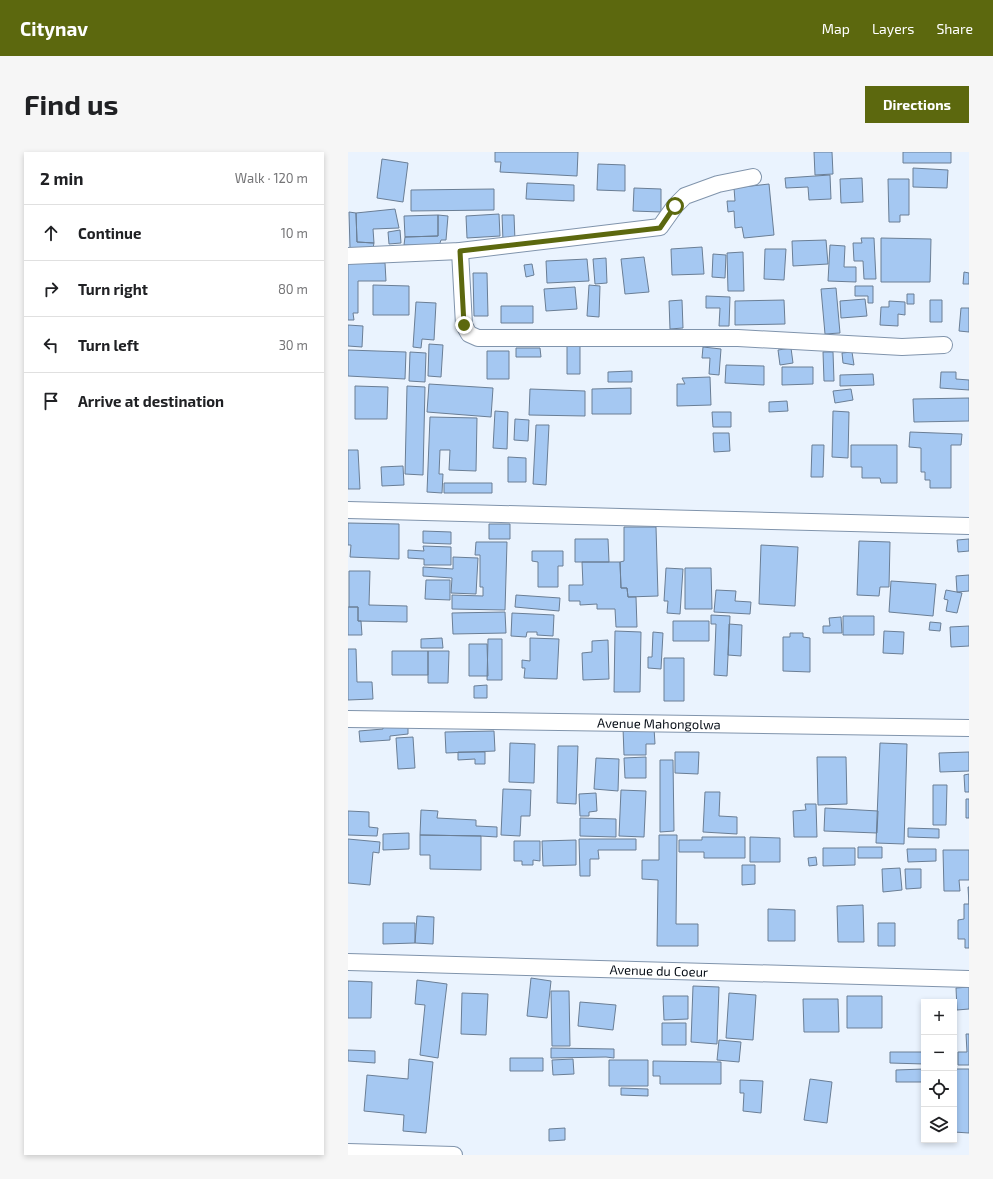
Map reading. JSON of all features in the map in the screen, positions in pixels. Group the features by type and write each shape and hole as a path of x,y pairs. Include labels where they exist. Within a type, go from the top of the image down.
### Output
{"street":[{"path":"348,256 460,251 660,228 675,206 685,196 718,184 753,177"},
{"path":"460,251 464,325 470,334 478,338 738,338 902,347 944,346"},
{"path":"348,510 969,526"},
{"name":"Avenue Mahongolwa","path":"348,719 969,728"},
{"name":"Avenue du Coeur","path":"348,962 969,978"},
{"path":"348,1152 454,1155"}],"building":[{"path":"495,152 578,152 577,176 500,172 501,162 495,162"},
{"path":"814,152 832,152 833,174 815,175"},
{"path":"903,152 951,152 951,163 903,163"},
{"path":"382,159 408,163 403,202 377,198"},
{"path":"598,164 625,165 625,191 597,190"},
{"path":"913,168 948,170 947,188 913,187"},
{"path":"830,175 831,199 809,200 808,187 786,188 785,178"},
{"path":"862,178 863,202 841,203 840,179"},
{"path":"888,179 909,179 909,215 900,215 900,222 889,222"},
{"path":"527,183 574,185 574,201 526,199"},
{"path":"769,184 774,235 744,238 742,227 735,228 734,211 728,212 727,201 735,201 734,188"},
{"path":"634,188 661,189 661,212 633,211"},
{"path":"494,189 494,210 411,211 411,190"},
{"path":"395,209 399,228 373,229 374,243 357,242 356,213"},
{"path":"349,212 356,213 357,242 374,243 373,248 350,248"},
{"path":"499,214 500,236 467,238 466,216"},
{"path":"438,215 438,236 405,237 404,216"},
{"path":"438,215 448,216 446,240 441,240 439,246 404,245 405,237 438,236"},
{"path":"502,215 514,215 515,241 503,241"},
{"path":"400,230 401,243 389,244 388,232"},
{"path":"861,238 874,238 876,279 864,279 863,261 854,261 853,243 862,243"},
{"path":"881,238 931,239 930,282 881,282"},
{"path":"826,240 828,264 793,266 792,241"},
{"path":"830,245 845,246 844,267 856,267 856,282 828,281"},
{"path":"702,247 704,274 672,275 671,249"},
{"path":"765,249 786,249 784,280 764,279"},
{"path":"743,252 744,291 728,291 727,253"},
{"path":"713,254 726,255 725,278 712,277"},
{"path":"644,257 649,292 625,294 621,259"},
{"path":"606,258 607,283 595,284 593,259"},
{"path":"587,259 589,281 547,283 546,261"},
{"path":"348,263 385,263 386,281 358,281 358,313 353,313 354,320 348,320"},
{"path":"532,264 534,275 526,277 524,265"},
{"path":"964,272 969,273 969,284 963,284"},
{"path":"473,273 487,273 488,316 474,316"},
{"path":"373,285 409,286 409,315 373,315"},
{"path":"589,285 600,286 599,317 587,316"},
{"path":"855,286 873,286 873,303 868,303 868,296 855,296"},
{"path":"575,287 577,309 546,311 544,289"},
{"path":"836,288 840,333 825,334 821,289"},
{"path":"907,294 914,294 914,304 907,304"},
{"path":"706,296 730,297 729,326 719,326 720,308 706,308"},
{"path":"865,299 867,316 841,318 840,301"},
{"path":"682,300 683,328 670,329 669,301"},
{"path":"784,300 785,324 735,325 735,301"},
{"path":"930,300 942,300 942,322 930,322"},
{"path":"889,301 905,302 905,315 898,314 898,326 880,325 881,307 889,307"},
{"path":"416,302 436,303 434,340 422,339 421,348 413,347"},
{"path":"501,306 533,306 533,323 501,323"},
{"path":"961,308 969,308 969,332 959,331"},
{"path":"348,325 363,326 362,347 348,346"},
{"path":"429,344 443,345 441,377 428,376"},
{"path":"567,345 580,345 580,374 567,374"},
{"path":"703,347 721,349 719,375 709,374 710,358 702,358"},
{"path":"516,348 540,348 541,357 516,357"},
{"path":"791,348 793,363 780,365 778,350"},
{"path":"348,350 406,352 405,379 348,376"},
{"path":"487,351 509,351 509,379 487,379"},
{"path":"410,352 426,353 425,382 409,381"},
{"path":"823,352 833,352 834,381 824,381"},
{"path":"852,352 854,365 843,363 842,353"},
{"path":"726,365 764,366 764,385 725,383"},
{"path":"782,367 813,367 813,384 782,385"},
{"path":"632,371 632,382 608,382 608,372"},
{"path":"941,372 956,372 956,379 969,380 969,390 940,388"},
{"path":"873,374 874,385 840,386 840,375"},
{"path":"710,377 711,405 677,406 677,384 685,384 682,378"},
{"path":"429,384 493,388 491,417 427,412"},
{"path":"355,386 388,387 387,419 355,419"},
{"path":"407,386 425,387 423,475 405,474"},
{"path":"631,388 631,414 592,414 592,389"},
{"path":"530,389 585,391 585,416 529,415"},
{"path":"851,389 853,400 835,403 833,391"},
{"path":"969,398 969,421 914,422 913,399"},
{"path":"787,401 788,411 769,412 769,402"},
{"path":"495,411 508,412 507,449 493,448"},
{"path":"833,411 849,412 848,458 832,457"},
{"path":"712,412 731,412 731,427 713,427"},
{"path":"430,417 477,418 476,471 449,470 450,450 440,450 439,474 443,474 442,493 427,492"},
{"path":"515,419 529,420 528,441 514,440"},
{"path":"536,425 549,425 546,485 533,484"},
{"path":"910,432 962,434 961,445 951,445 951,488 930,488 930,480 925,480 925,472 921,472 921,448 909,447"},
{"path":"713,433 729,433 730,451 714,452"},
{"path":"812,445 824,445 823,477 811,477"},
{"path":"851,445 897,445 897,483 881,483 880,478 862,478 862,467 851,467"},
{"path":"348,450 358,450 360,489 348,489"},
{"path":"508,457 526,458 526,482 508,482"},
{"path":"403,466 404,485 382,486 381,467"},
{"path":"444,483 492,483 492,493 444,493"},
{"path":"348,523 399,524 399,559 350,557 351,545 348,545"},
{"path":"489,524 510,524 510,539 489,539"},
{"path":"624,527 656,527 658,596 628,597 627,588 621,588 620,562 624,561"},
{"path":"423,531 451,532 451,544 423,543"},
{"path":"575,539 608,539 609,562 575,562"},
{"path":"969,539 969,551 958,552 957,540"},
{"path":"859,541 890,542 889,587 880,587 879,596 857,595"},
{"path":"476,542 507,542 505,610 452,609 452,595 483,596 483,587 480,587 480,555 475,555"},
{"path":"761,545 798,547 795,606 759,604"},
{"path":"423,546 451,547 451,565 424,565 424,559 408,558 408,550 424,551"},
{"path":"532,551 563,551 563,566 558,566 558,587 538,587 538,562 532,561"},
{"path":"453,557 478,558 476,594 451,593 452,578 423,576 423,567 453,569"},
{"path":"582,562 620,562 621,588 627,588 628,597 636,597 637,627 616,627 615,609 597,609 597,604 580,605 580,601 569,601 569,585 583,585"},
{"path":"666,568 683,569 680,614 667,613 668,601 664,601"},
{"path":"685,568 711,568 712,609 685,609"},
{"path":"349,571 370,571 369,605 407,606 407,622 358,621 358,607 349,607"},
{"path":"969,575 969,591 957,592 956,576"},
{"path":"426,580 450,580 450,600 425,599"},
{"path":"891,581 936,584 933,616 889,612"},
{"path":"716,590 736,591 735,601 751,602 750,614 714,612"},
{"path":"946,590 962,593 957,613 946,611 948,600 944,599"},
{"path":"516,595 560,598 559,611 515,607"},
{"path":"348,607 358,607 358,621 361,621 362,635 348,635"},
{"path":"505,612 506,633 453,634 452,613"},
{"path":"512,613 554,615 553,636 537,635 537,632 527,632 526,637 511,636"},
{"path":"711,615 730,616 727,676 714,675 716,624 711,624"},
{"path":"843,616 874,616 874,635 843,635"},
{"path":"841,617 842,633 823,633 823,626 830,626 829,618"},
{"path":"673,621 709,621 709,641 673,641"},
{"path":"930,622 941,623 940,631 929,630"},
{"path":"729,624 742,625 741,656 728,655"},
{"path":"969,626 969,646 951,647 950,627"},
{"path":"615,631 641,632 640,692 614,692"},
{"path":"884,631 904,632 903,654 883,653"},
{"path":"653,632 663,633 661,669 648,668 648,657 652,657"},
{"path":"790,633 803,633 803,637 810,638 810,672 783,671 783,637 790,637"},
{"path":"442,638 443,648 421,648 421,639"},
{"path":"530,638 559,639 557,679 524,678 525,668 522,668 522,660 530,661"},
{"path":"488,639 502,639 502,680 487,680"},
{"path":"608,640 609,679 583,680 582,653 592,652 592,641"},
{"path":"469,644 487,644 488,676 469,676"},
{"path":"348,649 356,649 357,682 372,682 373,699 348,700"},
{"path":"392,651 428,651 428,675 392,675"},
{"path":"428,651 449,651 448,683 428,683"},
{"path":"664,658 684,658 684,701 664,701"},
{"path":"487,685 487,698 474,698 474,686"},
{"path":"408,724 408,734 390,736 390,740 360,742 359,731 383,729 383,726"},
{"path":"623,728 654,728 655,744 646,744 646,755 624,755"},
{"path":"494,731 495,751 446,753 445,732"},
{"path":"413,737 415,768 398,769 396,738"},
{"path":"510,743 535,744 534,783 509,782"},
{"path":"880,743 907,744 904,844 876,843"},
{"path":"558,746 578,746 576,804 557,803"},
{"path":"458,752 485,752 485,764 475,764 475,759 458,760"},
{"path":"675,752 699,752 698,774 675,773"},
{"path":"969,752 969,771 940,772 939,753"},
{"path":"646,757 646,778 625,778 624,758"},
{"path":"817,757 846,757 847,804 818,805"},
{"path":"596,758 619,759 618,791 594,789"},
{"path":"660,760 673,760 674,831 660,832"},
{"path":"969,774 969,792 965,792 964,775"},
{"path":"933,785 947,785 946,825 933,825"},
{"path":"503,789 531,790 530,816 521,816 520,836 501,835"},
{"path":"621,790 646,791 644,837 619,836"},
{"path":"705,792 720,792 719,816 737,817 737,834 703,832"},
{"path":"596,793 597,811 589,812 589,816 580,816 579,794"},
{"path":"966,799 969,799 969,818 966,818"},
{"path":"805,804 816,804 817,837 794,837 793,811 806,810"},
{"path":"825,808 878,811 877,833 824,831"},
{"path":"421,810 438,811 437,818 476,820 476,826 497,827 497,837 420,835"},
{"path":"348,811 369,812 369,827 378,828 377,836 348,835"},
{"path":"580,818 616,819 616,837 580,836"},
{"path":"908,828 939,829 939,838 908,837"},
{"path":"409,833 409,849 383,850 383,834"},
{"path":"420,835 481,836 481,870 430,869 430,855 420,855"},
{"path":"659,835 677,835 676,924 698,924 698,946 657,946 658,880 642,879 642,860 659,860"},
{"path":"702,837 745,837 745,858 704,858 704,852 679,852 679,840 702,840"},
{"path":"750,837 780,838 780,862 750,862"},
{"path":"348,839 380,842 379,853 373,852 370,885 348,883"},
{"path":"579,839 636,839 636,850 598,850 599,859 590,859 590,876 580,876"},
{"path":"576,840 576,865 543,866 542,841"},
{"path":"514,841 540,841 540,861 533,860 533,865 522,865 522,861 514,861"},
{"path":"858,847 882,847 882,858 858,858"},
{"path":"823,848 855,848 855,865 823,866"},
{"path":"907,849 936,849 936,861 908,862"},
{"path":"943,850 969,850 969,880 959,880 960,891 944,891"},
{"path":"816,857 817,865 809,866 808,858"},
{"path":"742,865 755,865 755,884 742,885"},
{"path":"900,868 902,890 883,892 882,869"},
{"path":"905,869 921,869 921,888 906,889"},
{"path":"964,904 969,904 969,948 965,948 965,939 958,939 958,920 964,919"},
{"path":"863,905 864,942 838,942 837,906"},
{"path":"768,909 795,910 795,941 768,941"},
{"path":"417,916 434,917 433,944 415,943"},
{"path":"383,923 415,923 415,943 383,944"},
{"path":"878,923 895,923 895,946 878,946"},
{"path":"531,978 551,981 547,1018 527,1016"},
{"path":"417,980 447,984 438,1058 420,1055 425,1005 415,1004"},
{"path":"348,981 372,982 371,1018 348,1018"},
{"path":"693,986 719,987 717,1044 691,1042"},
{"path":"969,987 969,1009 957,1010 956,988"},
{"path":"551,991 569,991 570,1046 552,1046"},
{"path":"462,993 488,994 486,1035 461,1034"},
{"path":"729,993 756,995 753,1040 726,1038"},
{"path":"663,996 688,996 688,1019 664,1020"},
{"path":"847,996 882,996 882,1028 847,1028"},
{"path":"803,999 838,999 839,1032 804,1032"},
{"path":"580,1002 616,1005 613,1030 578,1026"},
{"path":"662,1023 686,1023 686,1045 662,1045"},
{"path":"966,1034 969,1034 969,1065 958,1065 958,1052 967,1052"},
{"path":"719,1040 741,1042 739,1062 717,1060"},
{"path":"551,1048 614,1049 614,1058 551,1058"},
{"path":"348,1050 375,1051 375,1063 348,1061"},
{"path":"890,1052 921,1052 921,1064 890,1063"},
{"path":"510,1058 543,1058 543,1071 510,1071"},
{"path":"409,1059 433,1062 426,1133 403,1131 404,1115 364,1111 367,1075 408,1079"},
{"path":"573,1059 574,1074 553,1075 552,1060"},
{"path":"609,1060 648,1060 648,1086 609,1086"},
{"path":"653,1061 721,1062 721,1084 660,1084 660,1076 653,1076"},
{"path":"921,1069 921,1082 896,1082 896,1070"},
{"path":"957,1069 969,1069 969,1133 957,1132"},
{"path":"810,1079 832,1082 827,1123 804,1120"},
{"path":"740,1080 763,1081 761,1113 743,1111 744,1093 740,1093"},
{"path":"621,1088 648,1089 648,1096 621,1095"},
{"path":"565,1128 565,1140 549,1141 549,1129"}],"route":[{"path":"464,325 460,251 660,228 675,206"}]}
